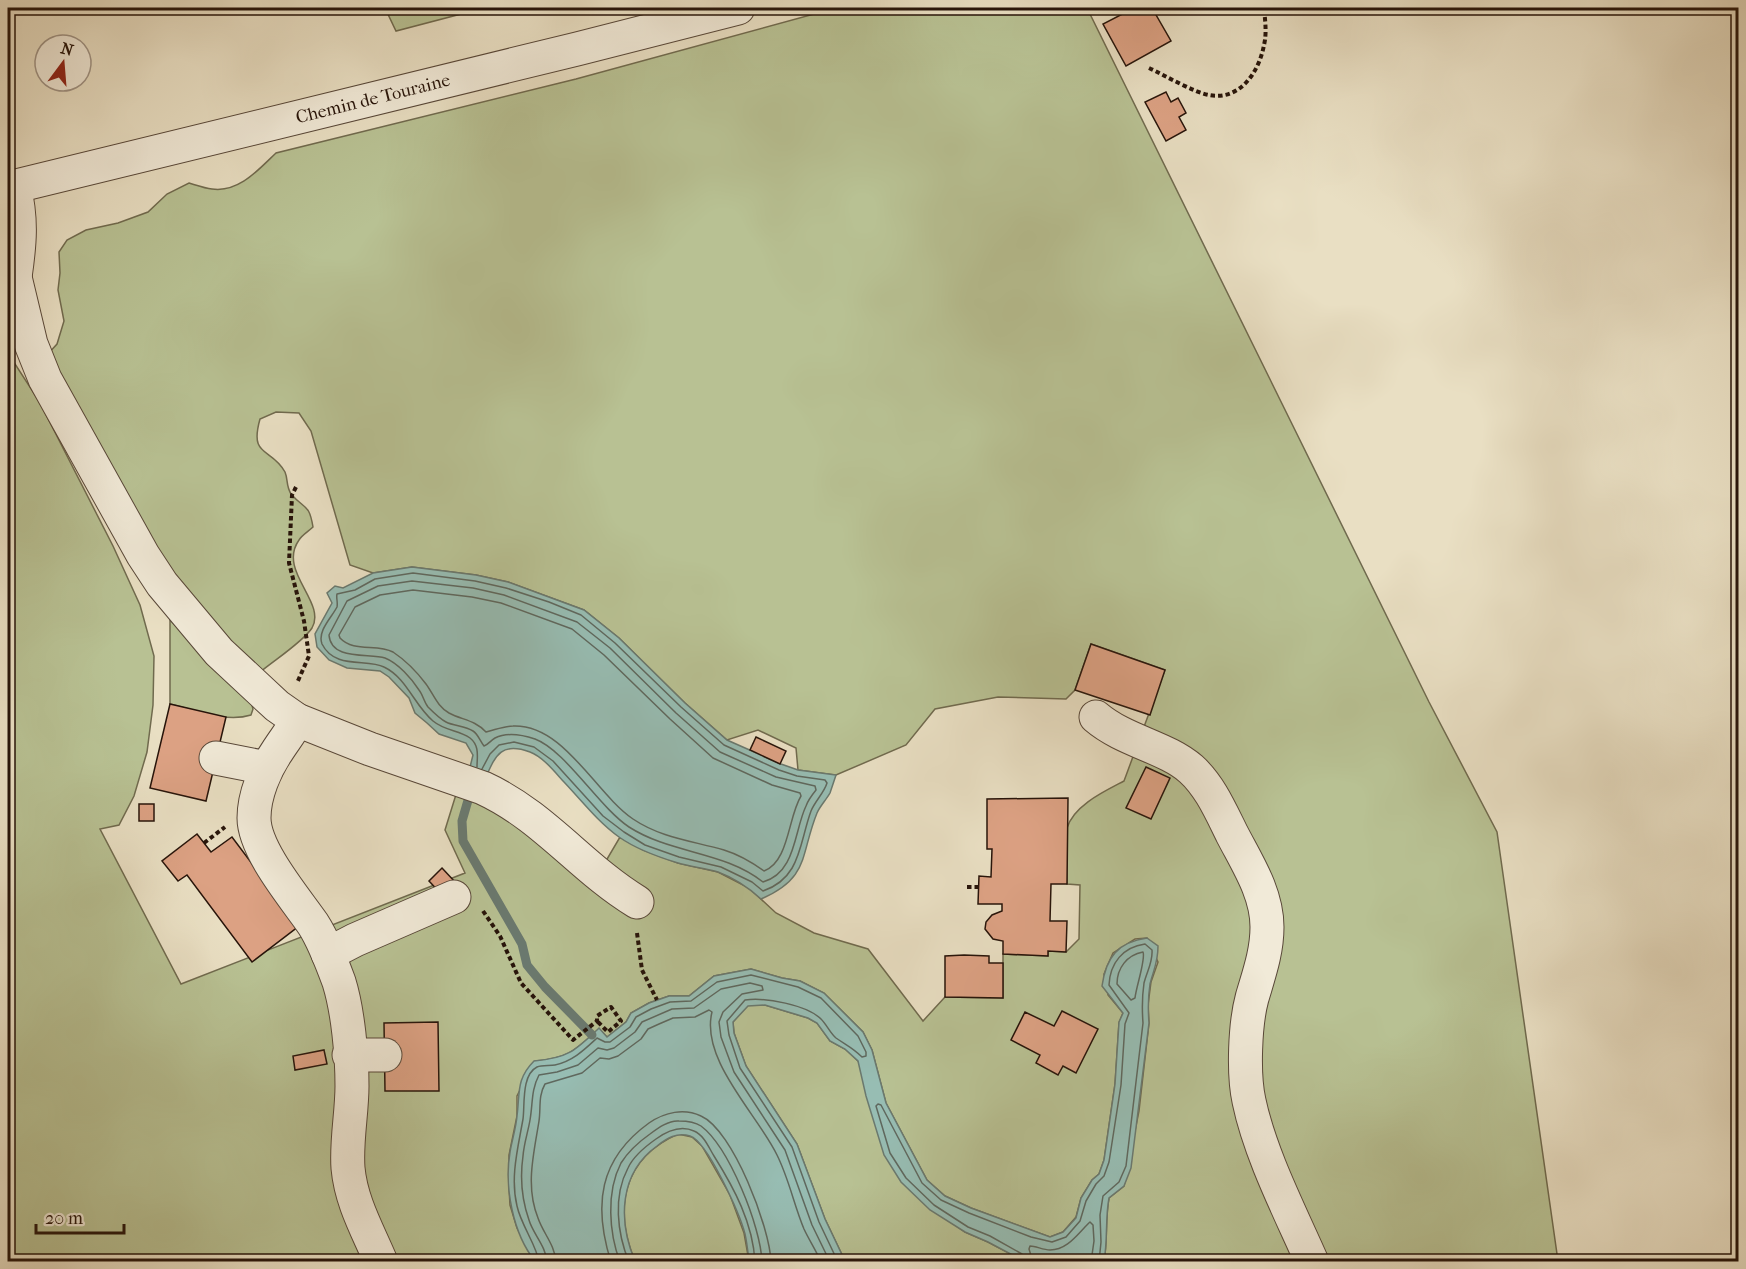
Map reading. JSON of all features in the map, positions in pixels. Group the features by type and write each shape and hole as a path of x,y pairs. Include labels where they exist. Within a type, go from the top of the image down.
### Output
{"street":[{"name":"Chemin de Touraine","path":"11,187 577,49 732,8"},
{"path":"11,187 20,219 20,243 11,271 31,344 45,379 143,555 162,584 219,652 252,684 291,716 360,745 473,784 520,808 545,827 601,878 637,902"},
{"path":"291,716 291,733 267,768 255,805 256,832 261,845 287,888 314,927 339,983 345,1008 352,1086 348,1167 353,1198 381,1262"},
{"path":"1096,717 1119,732 1175,758 1191,769 1209,791 1259,888 1267,927 1262,967 1252,999 1245,1040 1248,1100 1273,1172 1312,1262"},
{"path":"216,758 267,768"},
{"path":"328,954 454,897"},
{"path":"349,1055 385,1055"}],"path":[{"path":"1149,68 1207,95 1222,96 1235,93 1248,81 1258,65 1264,46 1264,8"},
{"path":"291,716 309,656 304,621 289,563 292,495 297,487"},
{"path":"967,887 979,887"},
{"path":"454,897 470,899 482,910 500,936 521,983 573,1040 597,1021 597,1016 611,1007 621,1021 608,1032 597,1021"},
{"path":"637,902 634,912 642,970 657,1000"}],"green space":[{"path":"385,8 484,8 396,31"},
{"path":"836,8 1087,8 1429,702 1497,832 1558,1261 1104,1261 1109,1198 1124,1186 1139,1111 1149,1023 1148,1005 1151,982 1158,962 1147,938 1135,939 1113,953 1104,974 1108,995 1123,1013 1119,1023 1115,1084 1104,1160 1099,1174 1092,1180 1081,1198 1076,1217 1063,1232 1050,1237 945,1196 927,1180 886,1103 872,1050 863,1032 824,993 800,981 751,969 714,976 689,996 669,996 649,1003 631,1013 626,1022 607,1037 599,1029 564,1055 535,1061 517,1096 517,1116 509,1155 509,1188 510,1205 517,1228 535,1261 8,1261 8,353 39,401 113,546 140,605 154,656 153,705 147,752 134,796 119,825 100,829 181,984 465,873 445,830 458,788 501,807 593,883 620,837 643,850 678,863 718,872 749,888 776,913 814,933 868,949 923,1021 945,997 1003,998 1003,954 1048,956 1048,951 1066,952 1079,939 1080,885 1067,884 1067,828 1076,812 1083,806 1099,794 1124,781 1165,670 1091,644 1075,690 1066,699 998,697 935,709 906,745 836,775 798,770 796,748 758,730 727,740 685,703 619,638 584,610 508,582 476,575 412,567 373,573 350,565 311,431 299,413 276,412 260,419 257,440 263,451 274,459 285,472 291,494 310,514 313,527 299,540 294,552 294,563 297,575 309,597 315,618 312,628 302,639 259,673 160,559 46,356 57,344 64,321 58,290 59,252 67,240 86,230 118,223 148,212 167,194 189,183 212,189 231,187 248,178 276,153 576,79"},
{"path":"170,620 250,698 253,709 251,715 221,717 170,704"},
{"path":"748,1005 765,1005 808,1018 817,1023 830,1041 845,1049 858,1061 948,1220 965,1232 1024,1261 845,1261 825,1219 797,1144 746,1066 734,1033 733,1022"},
{"path":"678,1134 692,1137 702,1146 730,1195 744,1233 749,1261 635,1261 628,1242 625,1223 624,1204 628,1187 634,1171 645,1157 659,1144"}],"water":[{"path":"412,567 476,575 508,582 584,610 619,638 685,703 727,740 798,770 836,775 830,793 817,813 796,874 777,891 761,899 724,874 678,863 640,849 604,825 548,765 530,752 513,748 506,749 497,756 486,777 469,771 473,755 466,743 439,734 415,713 409,698 389,677 380,671 347,668 329,660 317,647 315,634 332,603 327,593 335,586 343,588 373,573"},
{"path":"1147,938 1158,946 1158,952 1149,989 1149,1023 1131,1168 1124,1186 1109,1198 1104,1261 1024,1261 965,1232 930,1210 901,1182 884,1155 858,1061 845,1049 830,1041 817,1023 765,1005 748,1006 733,1022 734,1033 746,1066 797,1144 825,1219 845,1261 749,1261 742,1225 722,1180 697,1141 685,1135 672,1136 644,1157 629,1184 624,1214 635,1261 535,1261 521,1238 509,1195 508,1166 520,1087 528,1068 534,1061 555,1058 570,1052 599,1028 607,1037 626,1022 631,1013 649,1003 669,996 689,996 714,976 751,969 800,981 824,993 863,1032 872,1050 886,1103 927,1180 945,1196 1050,1237 1063,1232 1076,1218 1081,1198 1092,1180 1099,1174 1104,1160 1115,1084 1119,1022 1123,1013 1102,986 1104,976 1110,959 1121,947"}],"building":[{"path":"1134,8 1152,8 1171,41 1126,66 1103,24"},
{"path":"1166,92 1171,102 1178,98 1186,113 1179,117 1186,130 1166,141 1145,102"},
{"path":"1091,644 1165,670 1150,715 1075,690"},
{"path":"170,704 226,717 206,801 150,788"},
{"path":"756,737 786,751 780,764 750,750"},
{"path":"1146,767 1170,778 1151,819 1126,808"},
{"path":"1068,798 1067,884 1051,884 1050,921 1067,921 1066,952 1048,951 1048,956 1003,954 1003,941 993,939 985,929 986,922 992,915 1002,911 1002,904 978,904 979,876 991,877 992,849 987,849 987,799"},
{"path":"139,804 154,804 154,821 139,821"},
{"path":"197,834 211,852 232,837 299,926 252,962 187,875 178,881 162,861"},
{"path":"442,868 456,883 443,896 429,881"},
{"path":"945,956 989,956 989,963 1003,963 1003,998 945,997"},
{"path":"1062,1011 1098,1029 1076,1073 1063,1066 1058,1075 1036,1063 1040,1055 1011,1040 1025,1012 1054,1026"},
{"path":"438,1022 439,1091 385,1091 384,1023"},
{"path":"324,1050 327,1064 295,1070 293,1056"}],"waterway":[{"path":"471,790 462,821 463,841 522,944 527,965 592,1035"}]}
